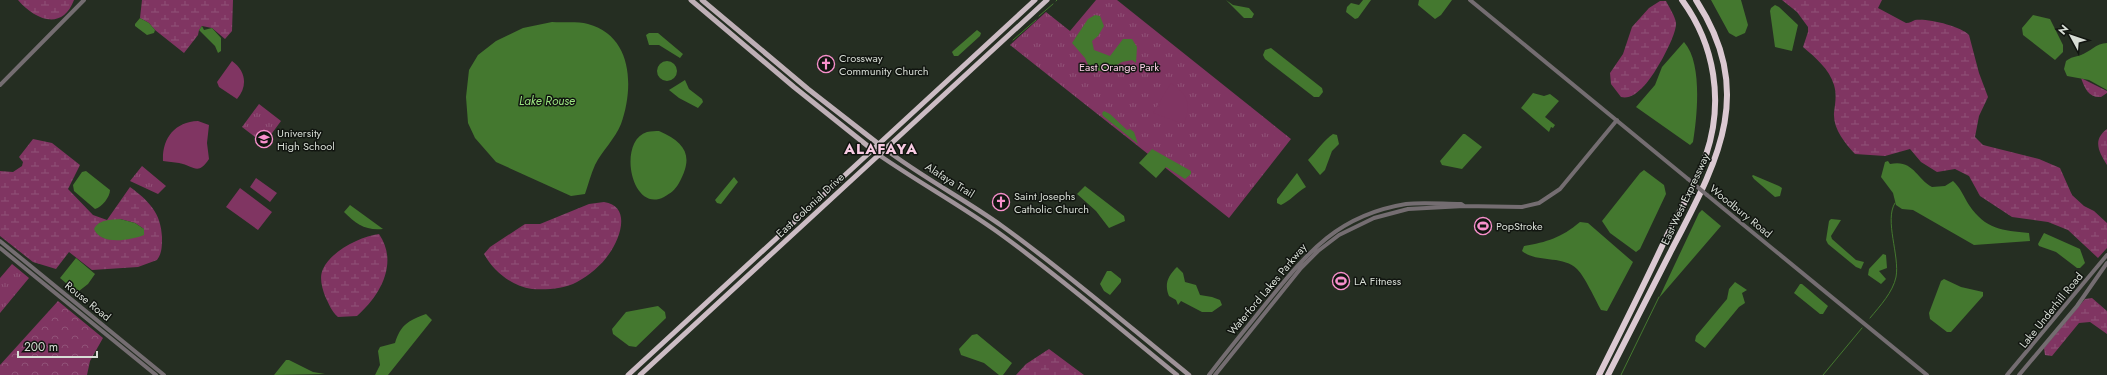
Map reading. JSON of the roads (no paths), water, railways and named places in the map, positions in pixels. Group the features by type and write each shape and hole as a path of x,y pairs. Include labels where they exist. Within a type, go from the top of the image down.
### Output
{"highway":[{"name":"East Colonial Drive","path":"628,375 1035,0"},
{"name":"East Colonial Drive","path":"640,375 1047,0"},
{"name":"East-West Expressway","path":"1599,375 1699,172 1711,136 1715,103 1712,65 1701,33 1682,0"},
{"name":"East-West Expressway","path":"1608,375 1704,186 1724,132 1728,88 1724,60 1710,22 1696,0"},
{"path":"704,316 703,311 706,303"},
{"path":"647,368 648,356"}],"main road":[{"name":"Alafaya Trail","path":"691,0 794,87 879,155 909,176 965,210 1024,252 1177,375"},
{"name":"Alafaya Trail","path":"702,0 808,89 885,149 906,165 952,192 1029,246 1189,375"},
{"path":"736,37 744,40 748,38"},
{"path":"743,44 756,45"},
{"path":"794,87 808,89"},
{"path":"930,188 938,188 942,186"},
{"path":"939,193 944,191 952,192"},
{"path":"965,210 974,207"}],"street":[{"path":"0,85 84,0"},
{"name":"Woodbury Road","path":"1470,0 1927,375"},
{"name":"Waterford Lakes Parkway","path":"1216,375 1303,265 1322,248 1343,233 1374,218 1395,212 1420,208 1464,206 1522,207 1536,204 1547,199 1560,189 1617,120"},
{"name":"Waterford Lakes Parkway","path":"1209,375 1308,253 1332,233 1375,212 1404,205 1461,204 1464,206"},
{"name":"Rouse Road","path":"0,241 164,375"},
{"name":"Rouse Road","path":"0,248 156,375"},
{"name":"Lake Underhill Road","path":"2007,375 2050,326 2107,255"},
{"name":"Lake Underhill Road","path":"2019,375 2077,306 2107,263"},
{"path":"1235,350 1236,344 1250,327 1251,322"}],"water":[{"path":"1226,0 1233,5 1249,8 1254,14 1252,18 1244,18"},
{"path":"1363,0 1371,0 1358,18 1355,19 1346,12 1347,7 1351,3 1359,5"},
{"path":"1419,0 1452,0 1441,15 1435,19 1418,5"},
{"path":"1711,0 1741,0 1748,25 1745,33 1736,37 1729,33"},
{"path":"1775,5 1798,25 1792,51 1775,47 1770,11"},
{"path":"1095,15 1100,16 1104,26 1098,36 1092,41 1094,50 1110,56 1123,39 1132,39 1137,47 1136,63 1132,60 1122,62 1105,72 1090,69 1085,58 1072,43 1088,19"},
{"path":"2033,15 2050,19 2063,45 2063,52 2055,60 2023,35 2022,28"},
{"path":"140,18 149,23 155,30 154,33 147,35 135,26"},
{"name":"Lake Rouse","path":"552,22 584,23 603,30 614,40 622,51 626,65 628,95 621,124 595,165 585,194 571,196 496,162 475,138 468,123 466,97 469,70 478,55 496,41 523,28"},
{"path":"202,26 204,30 212,28 221,38 221,51 218,53 215,46 199,30"},
{"path":"977,30 981,33 980,36 958,56 954,56 952,52"},
{"path":"649,33 658,33 683,54 680,58 659,45 649,45 646,35"},
{"path":"1684,42 1690,51 1694,63 1697,90 1695,131 1693,142 1690,145 1636,107 1655,85 1662,67"},
{"path":"2107,43 2107,90 2089,80 2067,76 2064,69 2066,61 2084,54 2100,44"},
{"path":"1271,48 1322,88 1323,92 1319,97 1314,97 1265,59 1263,55 1265,50"},
{"path":"663,61 671,61 677,67 677,75 671,81 663,81 657,75 657,67"},
{"path":"685,80 689,89 702,99 703,102 698,108 679,98 669,90"},
{"path":"1533,93 1544,96 1550,94 1559,101 1545,117 1555,125 1553,128 1551,127 1549,132 1521,108"},
{"path":"1104,111 1110,114 1127,130 1130,129 1134,132 1138,144 1103,116 1102,113"},
{"path":"659,131 676,140 685,151 686,165 684,174 671,193 664,197 653,199 643,195 636,186 630,161 632,148 638,138 647,132"},
{"path":"1333,134 1337,135 1339,144 1332,151 1325,170 1320,175 1308,160"},
{"path":"1463,134 1482,147 1462,169 1442,165 1440,161"},
{"path":"1152,149 1191,171 1191,174 1185,179 1166,167 1156,178 1139,163"},
{"path":"1888,161 1890,164 1904,164 1914,170 1932,187 1945,186 1953,181 1960,189 1969,205 1982,220 1995,227 2029,233 2030,241 1974,245 1913,210 1902,209 1896,205 1893,193 1881,177 1885,162"},
{"path":"1644,170 1664,185 1666,194 1640,249 1636,252 1610,233 1602,221"},
{"path":"86,171 110,190 109,196 100,206 95,209 74,191 73,185 82,172"},
{"path":"1297,173 1306,187 1281,205 1277,203 1277,199"},
{"path":"1753,175 1782,188 1780,196 1775,197 1754,179 1752,176"},
{"path":"734,177 738,182 721,204 717,203 715,200"},
{"path":"1085,186 1124,216 1125,221 1109,228 1096,211 1077,194"},
{"path":"350,205 383,229 366,228 357,223 344,212"},
{"path":"1702,210 1721,226 1659,298 1699,213"},
{"path":"120,219 135,223 144,229 144,235 132,239 109,240 103,238 94,229 99,223"},
{"path":"1831,219 1841,220 1831,236 1832,239 1856,260 1864,262 1861,269 1856,267 1828,244 1826,240 1829,221"},
{"path":"1580,222 1588,223 1633,262 1607,311 1601,310 1590,288 1577,269 1564,262 1535,257 1522,251 1524,246 1540,243 1560,236"},
{"path":"2044,233 2080,249 2085,263 2080,268 2077,268 2056,252 2039,246 2038,244"},
{"path":"1883,254 1886,255 1887,268 1879,271 1886,279 1881,284 1868,275 1869,269"},
{"path":"76,258 95,274 88,284 79,291 73,289 60,278"},
{"path":"1177,267 1183,273 1185,282 1196,285 1200,295 1220,300 1222,305 1212,312 1202,312 1181,301 1178,305 1176,300 1169,296 1167,288 1169,277"},
{"path":"1107,271 1111,271 1121,279 1121,282 1110,295 1104,291 1100,284"},
{"path":"1944,279 1961,287 1983,292 1983,296 1951,332 1947,332 1930,319 1929,313 1941,281"},
{"path":"1735,282 1747,290 1742,293 1745,303 1739,307 1705,348 1695,341 1696,336 1727,299 1729,289"},
{"path":"1800,284 1802,284 1828,306 1823,314 1820,314 1794,293"},
{"path":"658,306 665,312 666,318 636,347 629,346 613,334 612,329 626,312"},
{"path":"426,314 432,320 388,375 375,375 380,365 378,351 380,347 395,343 402,328 406,324"},
{"path":"977,334 1012,363 1003,375 999,375 984,363 961,355 959,349 972,335"},
{"path":"286,360 289,360 313,372 325,374 274,375"}],"waterway":[{"path":"1039,16 1053,4"},
{"path":"1013,40 1036,20"},
{"path":"1870,318 1889,293 1896,277 1897,268 1891,219 1892,210 1895,203"},
{"path":"1621,375 1659,297"},
{"path":"1823,375 1862,328"}],"place":[{"name":"Crossway Community Church","path":"826,64"},
{"name":"University High School","path":"264,139"},
{"name":"Saint Josephs Catholic Church","path":"1001,202"},
{"name":"PopStroke","path":"1483,226"},
{"name":"LA Fitness","path":"1341,281"}],"district":[{"name":"ALAFAYA","path":"881,149"}],"park label":[{"name":"East Orange Park","path":"1119,67"}]}
